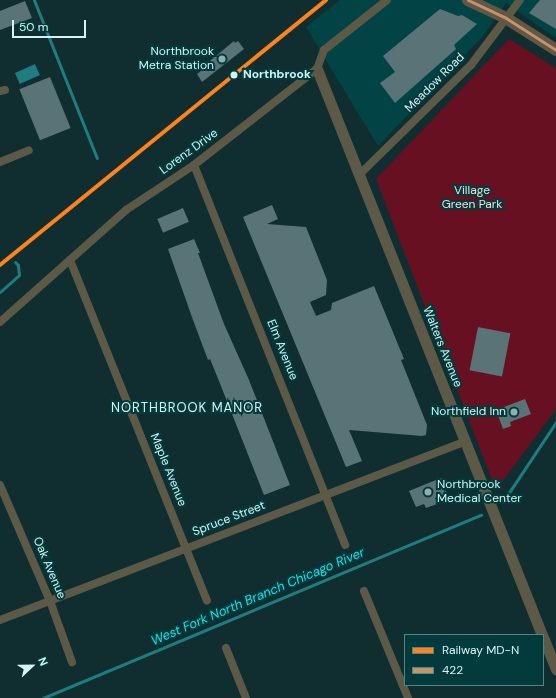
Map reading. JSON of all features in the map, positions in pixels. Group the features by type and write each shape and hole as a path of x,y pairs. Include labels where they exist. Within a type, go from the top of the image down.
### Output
{"main road":[{"path":"468,0 506,18 556,50"}],"street":[{"path":"317,69 324,50 387,0"},
{"name":"Meadow Road","path":"359,175 471,65 520,0"},
{"name":"Lorenz Drive","path":"0,322 126,210 194,165 317,69"},
{"name":"Walters Avenue","path":"317,69 542,634"},
{"path":"0,162 29,150"},
{"name":"Elm Avenue","path":"194,165 345,545"},
{"name":"Maple Avenue","path":"70,260 208,601"},
{"name":"Spruce Street","path":"0,620 466,441"},
{"name":"Oak Avenue","path":"0,485 50,601 72,662"},
{"path":"364,591 408,698"},
{"name":"Walters Avenue","path":"544,639 556,670"},
{"path":"226,648 246,698"}],"shaded area":[{"path":"340,0 556,0 556,38 506,3 482,37 378,146 306,27"},
{"path":"35,64 40,75 20,84 15,73"}],"green space":[{"name":"Village Green Park","path":"509,39 556,68 556,409 496,490 376,179"}],"building":[{"path":"540,0 556,0 556,29 529,13"},
{"path":"25,1 32,18 0,30 0,11"},
{"path":"440,9 458,16 462,15 477,24 454,45 456,49 395,103 380,83 395,72 383,56"},
{"name":"Northbrook Metra Station","path":"234,41 235,43 238,41 244,49 202,82 197,74 201,71 200,69"},
{"path":"50,77 71,128 40,140 19,89"},
{"path":"272,205 278,219 267,224 306,227 327,280 326,295 310,302 316,316 331,310 332,303 374,286 404,359 401,360 427,425 426,435 422,436 349,430 362,461 346,467 243,217"},
{"path":"183,208 189,222 163,233 157,219"},
{"path":"194,239 224,324 249,380 290,485 264,495 210,359 208,360 168,249"},
{"path":"478,327 510,333 502,376 470,370"},
{"name":"Northfield Inn","path":"525,399 531,414 510,422 511,426 503,429 496,410"},
{"name":"Northbrook Medical Center","path":"441,478 447,494 435,498 437,504 426,508 424,504 416,507 409,491"}],"waterway":[{"path":"34,0 97,158"},
{"path":"0,292 19,275 18,265 15,262"},
{"name":"West Fork North Branch Chicago River","path":"504,500 556,422"},
{"name":"West Fork North Branch Chicago River","path":"43,698 481,515"}],"rail line":[{"name":"MD-N","path":"0,265 326,0"}],"transit line":[{"name":"422","path":"468,0 506,18 556,50"}],"place":[{"name":"Northbrook Metra Station","path":"222,59"},
{"name":"Northbrook","path":"234,75"},
{"name":"Northfield Inn","path":"514,412"},
{"name":"Northbrook Medical Center","path":"428,492"}],"district":[{"name":"NORTHBROOK MANOR","path":"187,408"}]}
